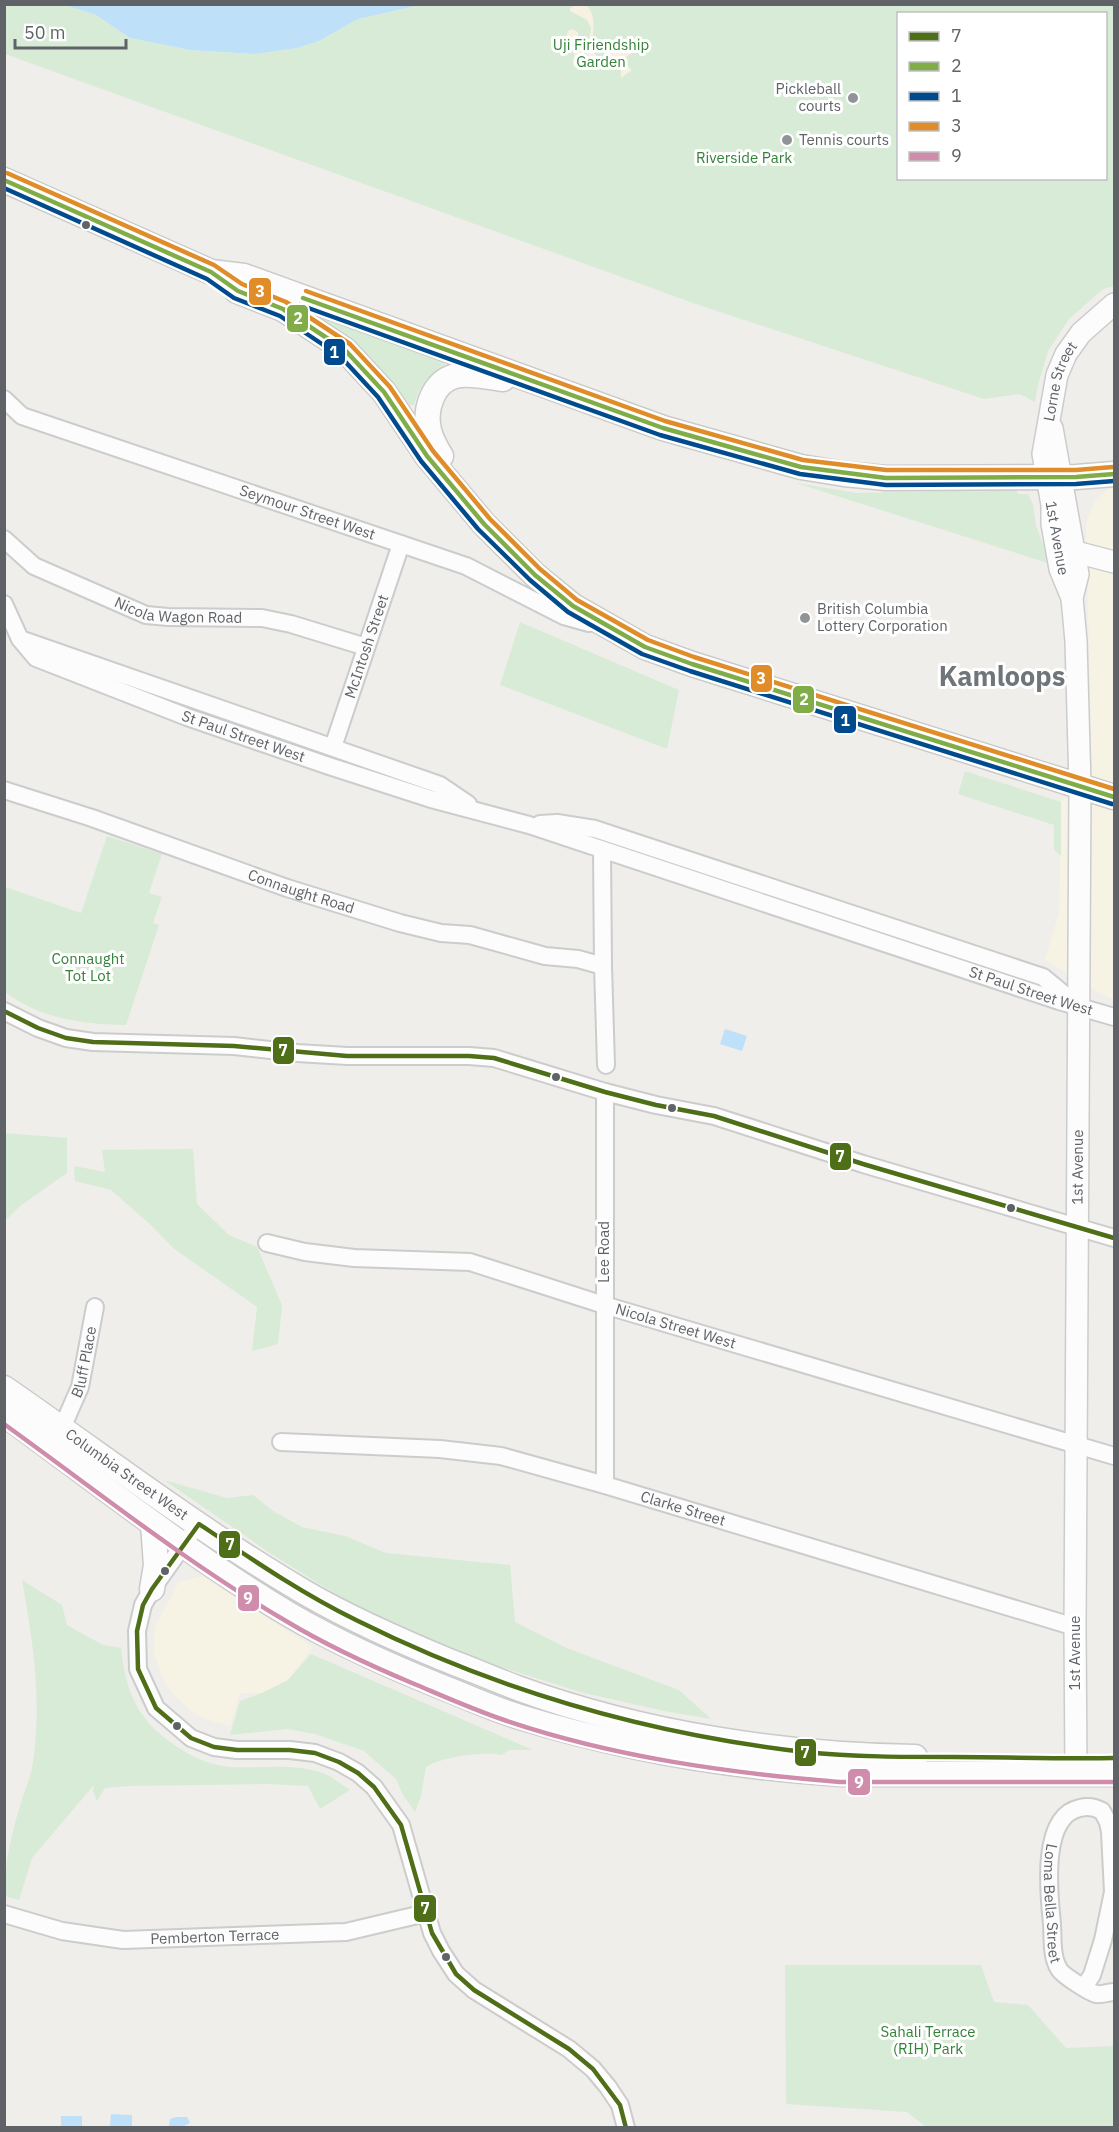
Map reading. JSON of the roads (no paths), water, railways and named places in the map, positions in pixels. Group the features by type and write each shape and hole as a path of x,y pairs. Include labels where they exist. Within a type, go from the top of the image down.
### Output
{"main road":[{"path":"4,180 211,272 244,276 663,429 709,442 801,466 844,474 886,478 1054,477 1114,474"},
{"name":"Seymour Street West","path":"211,272 238,291 283,309 345,350 384,392 427,456 502,543 535,575 573,606 611,629 645,647 692,664 1114,797"},
{"path":"464,500 429,432 427,418 429,403 436,390 455,376 474,375 510,380 571,396"},
{"name":"Columbia Street West","path":"4,1388 153,1524 293,1616 403,1671 518,1716 590,1737 668,1754 802,1771 840,1773 1076,1766"},
{"name":"Columbia Street West","path":"4,1414 58,1438 123,1473 295,1586 356,1620 413,1646 521,1689 596,1712 672,1731 803,1752 1076,1766"},
{"path":"152,1589 156,1565 153,1524"},
{"path":"1076,1766 1114,1758"},
{"path":"1076,1766 1114,1774"}],"street":[{"name":"Lorne Street","path":"1054,477 1043,454 1057,375 1070,347 1094,320 1114,304"},
{"name":"Seymour Street West","path":"4,399 22,416 466,566 564,616 611,629"},
{"name":"1st Avenue","path":"1054,477 1052,524 1060,569 1072,598 1078,671 1080,786 1076,1766"},
{"name":"1st Avenue","path":"1054,477 1078,574 1072,598"},
{"path":"1052,505 1059,522 1063,544 1068,550 1114,562"},
{"name":"Nicola Wagon Road","path":"4,539 34,566 146,615 168,618 262,618 291,624 366,647"},
{"name":"McIntosh Street","path":"333,747 401,544"},
{"name":"St Paul Street West","path":"4,604 20,639 36,657 187,717 340,770 528,825 1079,1008"},
{"name":"St Paul Street West","path":"20,639 440,786 478,812"},
{"name":"Connaught Road","path":"4,790 92,818 287,888 400,923 441,933 470,935 545,956 578,959 603,966"},
{"name":"St Paul Street West","path":"528,825 557,823 595,830 1043,977 1079,1008"},
{"path":"602,850 606,1065"},
{"path":"1079,1008 1114,1017"},
{"path":"4,1011 38,1028 66,1038 93,1042 234,1046 354,1056 494,1058 605,1092 714,1116 863,1164 1114,1238"},
{"name":"Lee Road","path":"605,1092 605,1485"},
{"name":"Nicola Street West","path":"267,1243 305,1252 354,1258 470,1262 604,1305 1114,1456"},
{"name":"Bluff Place","path":"58,1438 80,1387 95,1307"},
{"name":"Clarke Street","path":"281,1442 440,1449 501,1456 605,1485 1075,1628"},
{"path":"199,1524 143,1605 137,1631 138,1670 156,1708 191,1738 214,1747 315,1753 339,1762 358,1773 374,1787 401,1825 432,1933 456,1974 474,1990 569,2049 592,2069 620,2105 626,2127"},
{"name":"Loma Bella Street","path":"1084,1987 1092,1975 1103,1940 1113,1892 1108,1822 1102,1811 1088,1807 1071,1811 1058,1825 1051,1846 1049,1894 1057,1965 1062,1973 1084,1987 1097,1994 1114,1992"},
{"name":"Pemberton Terrace","path":"4,1914 62,1931 123,1940 346,1932 426,1913"}],"water":[{"path":"65,5 420,5 358,19 319,41 297,48 255,54 190,50 130,38 96,15"},
{"path":"725,1029 747,1036 742,1051 720,1044"},
{"path":"111,2114 132,2115 132,2126 110,2126"},
{"path":"61,2116 82,2116 82,2127 61,2127"},
{"path":"187,2117 190,2123 182,2127 169,2127 170,2119"}],"place":[{"name":"Pickleball courts","path":"853,98"},
{"name":"Tennis courts","path":"787,140"},
{"name":"British Columbia Lottery Corporation","path":"805,618"}],"district":[{"name":"Kamloops","path":"1002,677"}],"park label":[{"name":"Uji Firiendship Garden","path":"601,54"},
{"name":"Riverside Park","path":"744,158"},
{"name":"Connaught Tot Lot","path":"88,968"},
{"name":"Sahali Terrace (RIH) Park","path":"928,2040"}]}
